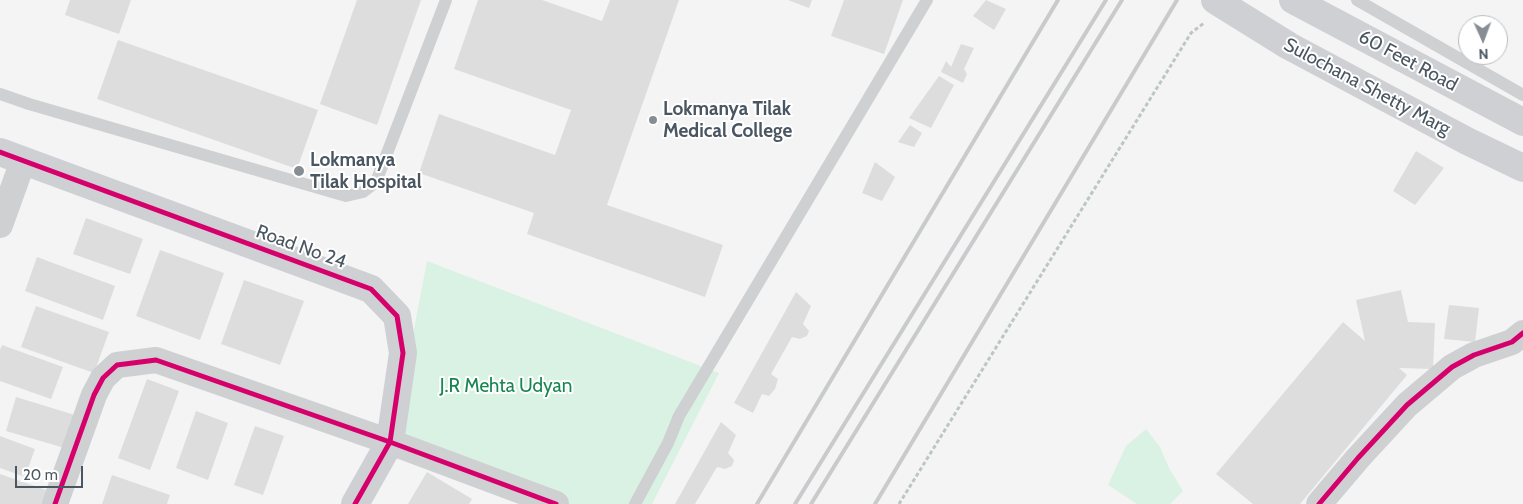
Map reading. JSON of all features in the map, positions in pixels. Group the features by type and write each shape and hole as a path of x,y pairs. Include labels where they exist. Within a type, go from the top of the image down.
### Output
{"main road":[{"name":"60 Feet Road","path":"1293,0 1523,122"},
{"name":"Sulochana Shetty Marg","path":"1212,9 1289,46 1467,141 1523,168"},
{"name":"Road No 24","path":"12,157 371,289 397,316 403,353 390,442 355,504"}],"street":[{"path":"0,225 12,157"},
{"path":"1320,504 1358,458 1407,405 1452,367 1474,355 1512,342 1523,333"},
{"path":"55,504 94,395 103,378 117,365 156,360 390,442 556,504"}],"lane":[{"path":"0,94 38,107 346,196 363,192 376,182 446,0"},
{"path":"635,504 668,443 679,416 927,0"},
{"path":"1357,0 1523,94"}],"path":[{"path":"899,504 1191,33 1212,9"}],"green space":[{"name":"J.R Mehta Udyan","path":"427,261 719,373 652,504 570,504 393,439"},
{"path":"1146,429 1160,447 1169,468 1183,491 1170,504 1137,504 1108,485 1126,446"}],"building":[{"path":"70,0 131,0 119,34 65,15"},
{"path":"357,0 421,0 377,125 320,104"},
{"path":"478,0 542,0 602,21 610,0 679,0 607,205 723,245 705,297 527,234 534,213 419,173 439,114 555,155 571,110 454,69"},
{"path":"788,0 812,0 809,8"},
{"path":"844,0 903,0 884,54 831,36"},
{"path":"986,0 1006,9 994,30 973,16"},
{"path":"118,40 318,110 297,169 97,99"},
{"path":"961,44 974,48 964,69 967,74 963,83 941,72 946,61 951,67"},
{"path":"939,76 954,85 931,128 909,118"},
{"path":"910,125 922,133 914,147 898,142"},
{"path":"1416,151 1444,168 1415,205 1393,191"},
{"path":"875,162 895,177 882,201 862,193"},
{"path":"86,218 143,239 130,274 73,254"},
{"path":"160,250 224,273 200,340 136,316"},
{"path":"37,257 115,286 103,320 25,291"},
{"path":"244,280 304,301 280,365 221,344"},
{"path":"1401,290 1408,322 1435,323 1433,369 1399,368 1407,375 1300,504 1253,504 1216,474 1343,322 1365,341 1356,300"},
{"path":"796,292 811,306 803,324 809,331 807,336 800,339 792,337 771,374 778,379 775,389 769,396 762,394 753,413 734,403"},
{"path":"1449,305 1479,308 1475,342 1444,339"},
{"path":"36,306 109,332 94,373 21,347"},
{"path":"2,345 63,367 51,399 0,381 0,350"},
{"path":"147,379 179,391 150,470 118,458"},
{"path":"16,397 78,416 68,449 6,431"},
{"path":"196,411 228,423 208,480 176,468"},
{"path":"721,422 736,435 728,453 734,460 732,466 725,469 717,467 695,504 675,504"},
{"path":"255,426 284,436 263,495 234,485"},
{"path":"0,436 35,449 25,477 0,468"},
{"path":"427,472 472,499 469,504 408,504"},
{"path":"0,474 52,492 47,504 0,504"},
{"path":"112,475 170,495 167,504 102,504"}],"railway":[{"path":"757,504 1058,0"},
{"path":"795,504 1106,0"},
{"path":"811,504 1122,0"},
{"path":"875,504 1177,0"}],"cycle path":[{"path":"0,152 371,289 397,316 403,353 390,442 355,504"},
{"path":"1319,504 1407,405 1452,367 1474,355 1512,342 1523,333"},
{"path":"55,504 94,395 103,378 117,365 156,360 390,442 556,504"}],"place":[{"name":"Lokmanya Tilak Medical College","path":"653,120"},
{"name":"Lokmanya Tilak Hospital","path":"299,171"}]}
